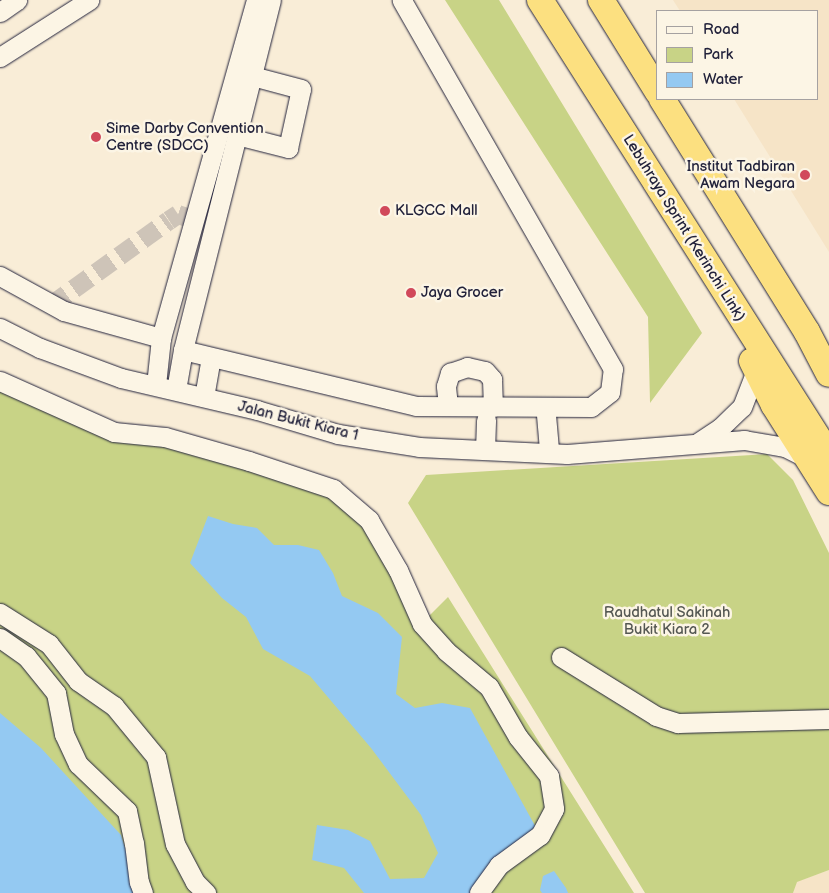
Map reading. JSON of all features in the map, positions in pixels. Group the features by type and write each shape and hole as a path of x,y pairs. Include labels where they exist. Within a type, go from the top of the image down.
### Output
{"highway":[{"name":"Lebuhraya Sprint (Kerinchi Link)","path":"540,0 725,292 819,457"},
{"path":"602,1 656,89"},
{"path":"663,100 806,332 829,374"},
{"path":"725,292 744,346 774,405 819,457 829,492"},
{"path":"806,332 829,355"}],"street":[{"path":"0,12 17,0"},
{"path":"0,57 89,0"},
{"path":"156,385 161,338 256,0"},
{"path":"176,390 183,350 271,0"},
{"path":"183,350 416,406 448,406 489,413 590,407 610,392 613,369 402,0"},
{"path":"237,134 288,148 301,89 252,76"},
{"path":"0,276 64,311 161,338"},
{"name":"Jalan Bukit Kiara 1","path":"0,328 40,348 121,378 204,397 338,434 419,447 566,454 744,440 768,443 819,457"},
{"path":"204,397 211,358"},
{"path":"448,406 446,386 450,373 467,367 485,371 492,379 485,450"},
{"name":"Jalan Bukit Kiara 1","path":"698,443 720,428 742,407 756,370"},
{"path":"0,381 114,432 165,437 249,461 333,489 369,520 398,570 422,624 446,651 489,687 518,737 549,776 554,808 540,835 499,865 479,893"},
{"path":"546,415 549,453"},
{"path":"0,613 49,644 78,681 114,706 156,757 175,844 195,882 206,893"},
{"path":"0,638 26,656 56,693 64,734 78,764 127,811 134,843 139,882 143,893"},
{"path":"561,657 656,716 678,723 829,719"}],"shaded area":[{"name":"Institut Tadbiran Awam Negara","path":"673,0 829,0 829,252 735,100 819,100 819,10 679,10"},
{"path":"829,870 829,893 793,893 796,882"}],"green space":[{"path":"445,0 499,0 702,333 650,403 648,317"},
{"path":"0,374 118,426 333,483 427,618 448,597 634,893 0,893"},
{"name":"Raudhatul Sakinah Bukit Kiara 2","path":"767,454 793,480 829,553 829,870 797,882 793,893 645,893 408,503 426,475"}],"water":[{"path":"208,516 233,524 257,528 274,545 298,545 319,550 333,573 342,596 378,613 402,637 396,694 415,708 442,703 470,708 539,833 476,893 364,893 344,868 312,860 317,825 348,830 370,841 390,879 424,878 438,853 421,815 371,748 310,676 263,649 246,617 222,598 190,563"},
{"path":"0,713 41,748 121,835 139,893 0,893"},
{"path":"554,871 568,893 542,893 540,890 543,876"}],"tunnel":[{"path":"51,305 178,214 193,219"}],"place":[{"name":"Sime Darby Convention Centre (SDCC)","path":"96,137"},
{"name":"Institut Tadbiran Awam Negara","path":"805,175"},
{"name":"KLGCC Mall","path":"385,211"},
{"name":"Jaya Grocer","path":"411,293"}]}
